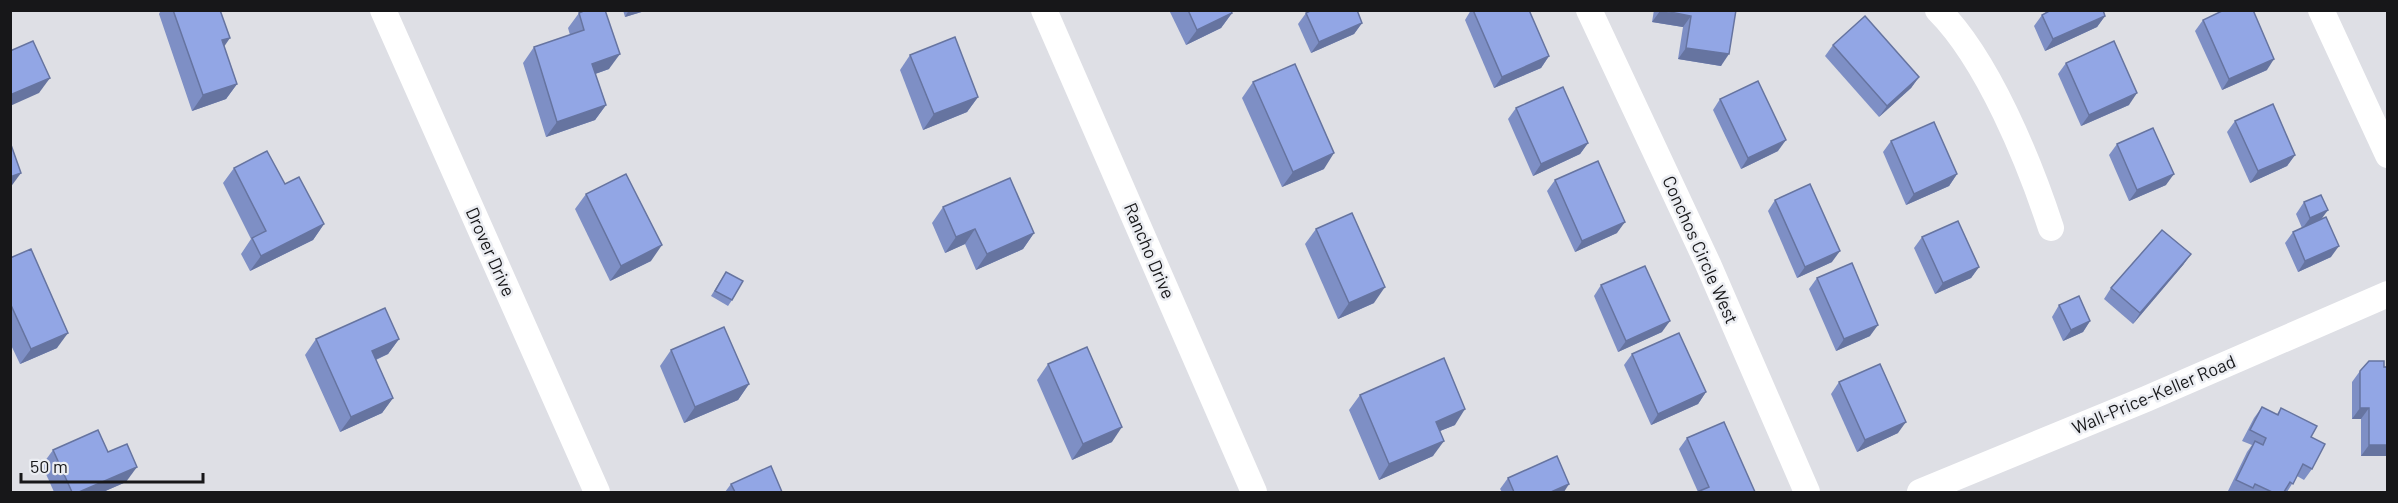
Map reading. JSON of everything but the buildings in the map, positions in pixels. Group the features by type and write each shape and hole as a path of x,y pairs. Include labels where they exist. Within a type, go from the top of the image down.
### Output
{"street":[{"name":"Drover Drive","path":"383,10 597,492"},
{"name":"Rancho Drive","path":"1044,10 1254,492"},
{"name":"Conchos Circle West","path":"1589,10 1708,264 1806,492"},
{"path":"1938,10 1956,28 1996,97 2037,186 2052,228"},
{"path":"2321,10 2388,155"},
{"name":"Wall-Price-Keller Road","path":"1920,492 2146,399 2388,294"}]}
